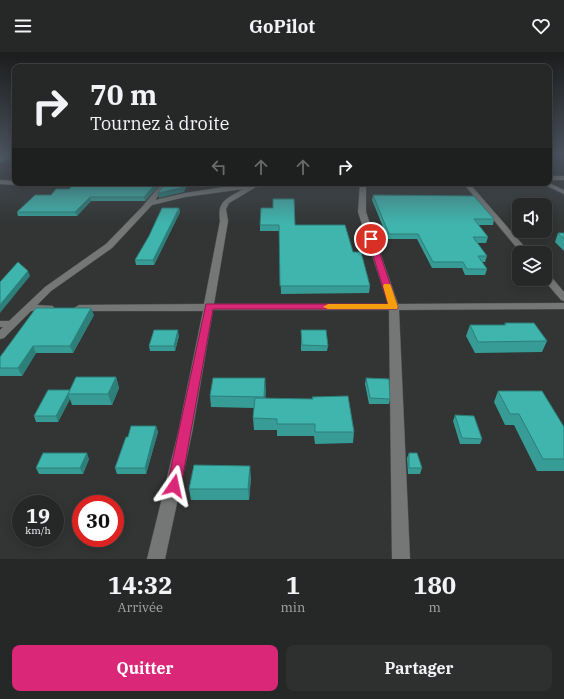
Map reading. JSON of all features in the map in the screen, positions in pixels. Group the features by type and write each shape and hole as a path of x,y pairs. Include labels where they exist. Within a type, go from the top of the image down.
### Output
{"street":[{"path":"552,178 564,178"},
{"path":"0,182 12,183"},
{"path":"0,336 48,289 109,246 148,204 162,186"},
{"path":"148,204 185,195 247,186"},
{"path":"156,559 171,501 209,306 224,221 222,209 226,202 252,186"},
{"path":"363,186 362,212 394,307 401,559"},
{"path":"469,186 520,246"},
{"path":"551,186 564,192"},
{"path":"552,283 564,298"},
{"path":"27,308 209,306 564,306"},
{"path":"0,324 13,324"}],"building":[{"path":"72,186 153,186 144,197 90,197 75,212 17,212 35,195 51,195 56,189 69,189"},
{"path":"164,186 184,186 184,187 158,193"},
{"path":"373,195 474,196 494,219 474,219 488,237 473,237 487,256 478,256 487,269 467,269 463,262 433,262 418,234 389,234"},
{"path":"273,199 294,199 295,225 345,225 353,252 361,252 370,286 280,286 279,225 260,225 261,208 273,208"},
{"path":"162,208 179,208 153,260 135,260 149,236"},
{"path":"558,233 564,233 564,239"},
{"path":"18,262 28,271 0,305 0,282"},
{"path":"36,308 91,308 70,346 33,346 18,368 0,368 0,357"},
{"path":"505,323 534,323 547,341 478,342 470,325 506,325"},
{"path":"154,330 178,330 174,346 149,346"},
{"path":"301,330 326,330 328,346 302,345"},
{"path":"76,377 116,377 108,394 68,394"},
{"path":"213,378 265,378 264,397 210,396"},
{"path":"366,378 389,379 390,399 370,398"},
{"path":"48,390 70,390 56,416 34,416"},
{"path":"498,391 542,391 564,427 564,459 543,459 519,414 510,414"},
{"path":"348,396 354,432 315,432 315,424 277,424 277,419 253,418 255,398 313,399 312,397"},
{"path":"455,415 474,416 482,439 462,438"},
{"path":"131,426 156,426 145,468 115,468 126,437 128,437"},
{"path":"43,453 87,453 80,468 36,468"},
{"path":"409,453 417,453 422,468 409,468"},
{"path":"194,465 250,466 248,489 189,489"}],"slow traffic":[{"path":"328,307 394,307 387,286"}],"route":[{"path":"174,486 209,306 394,307 371,239"}]}
